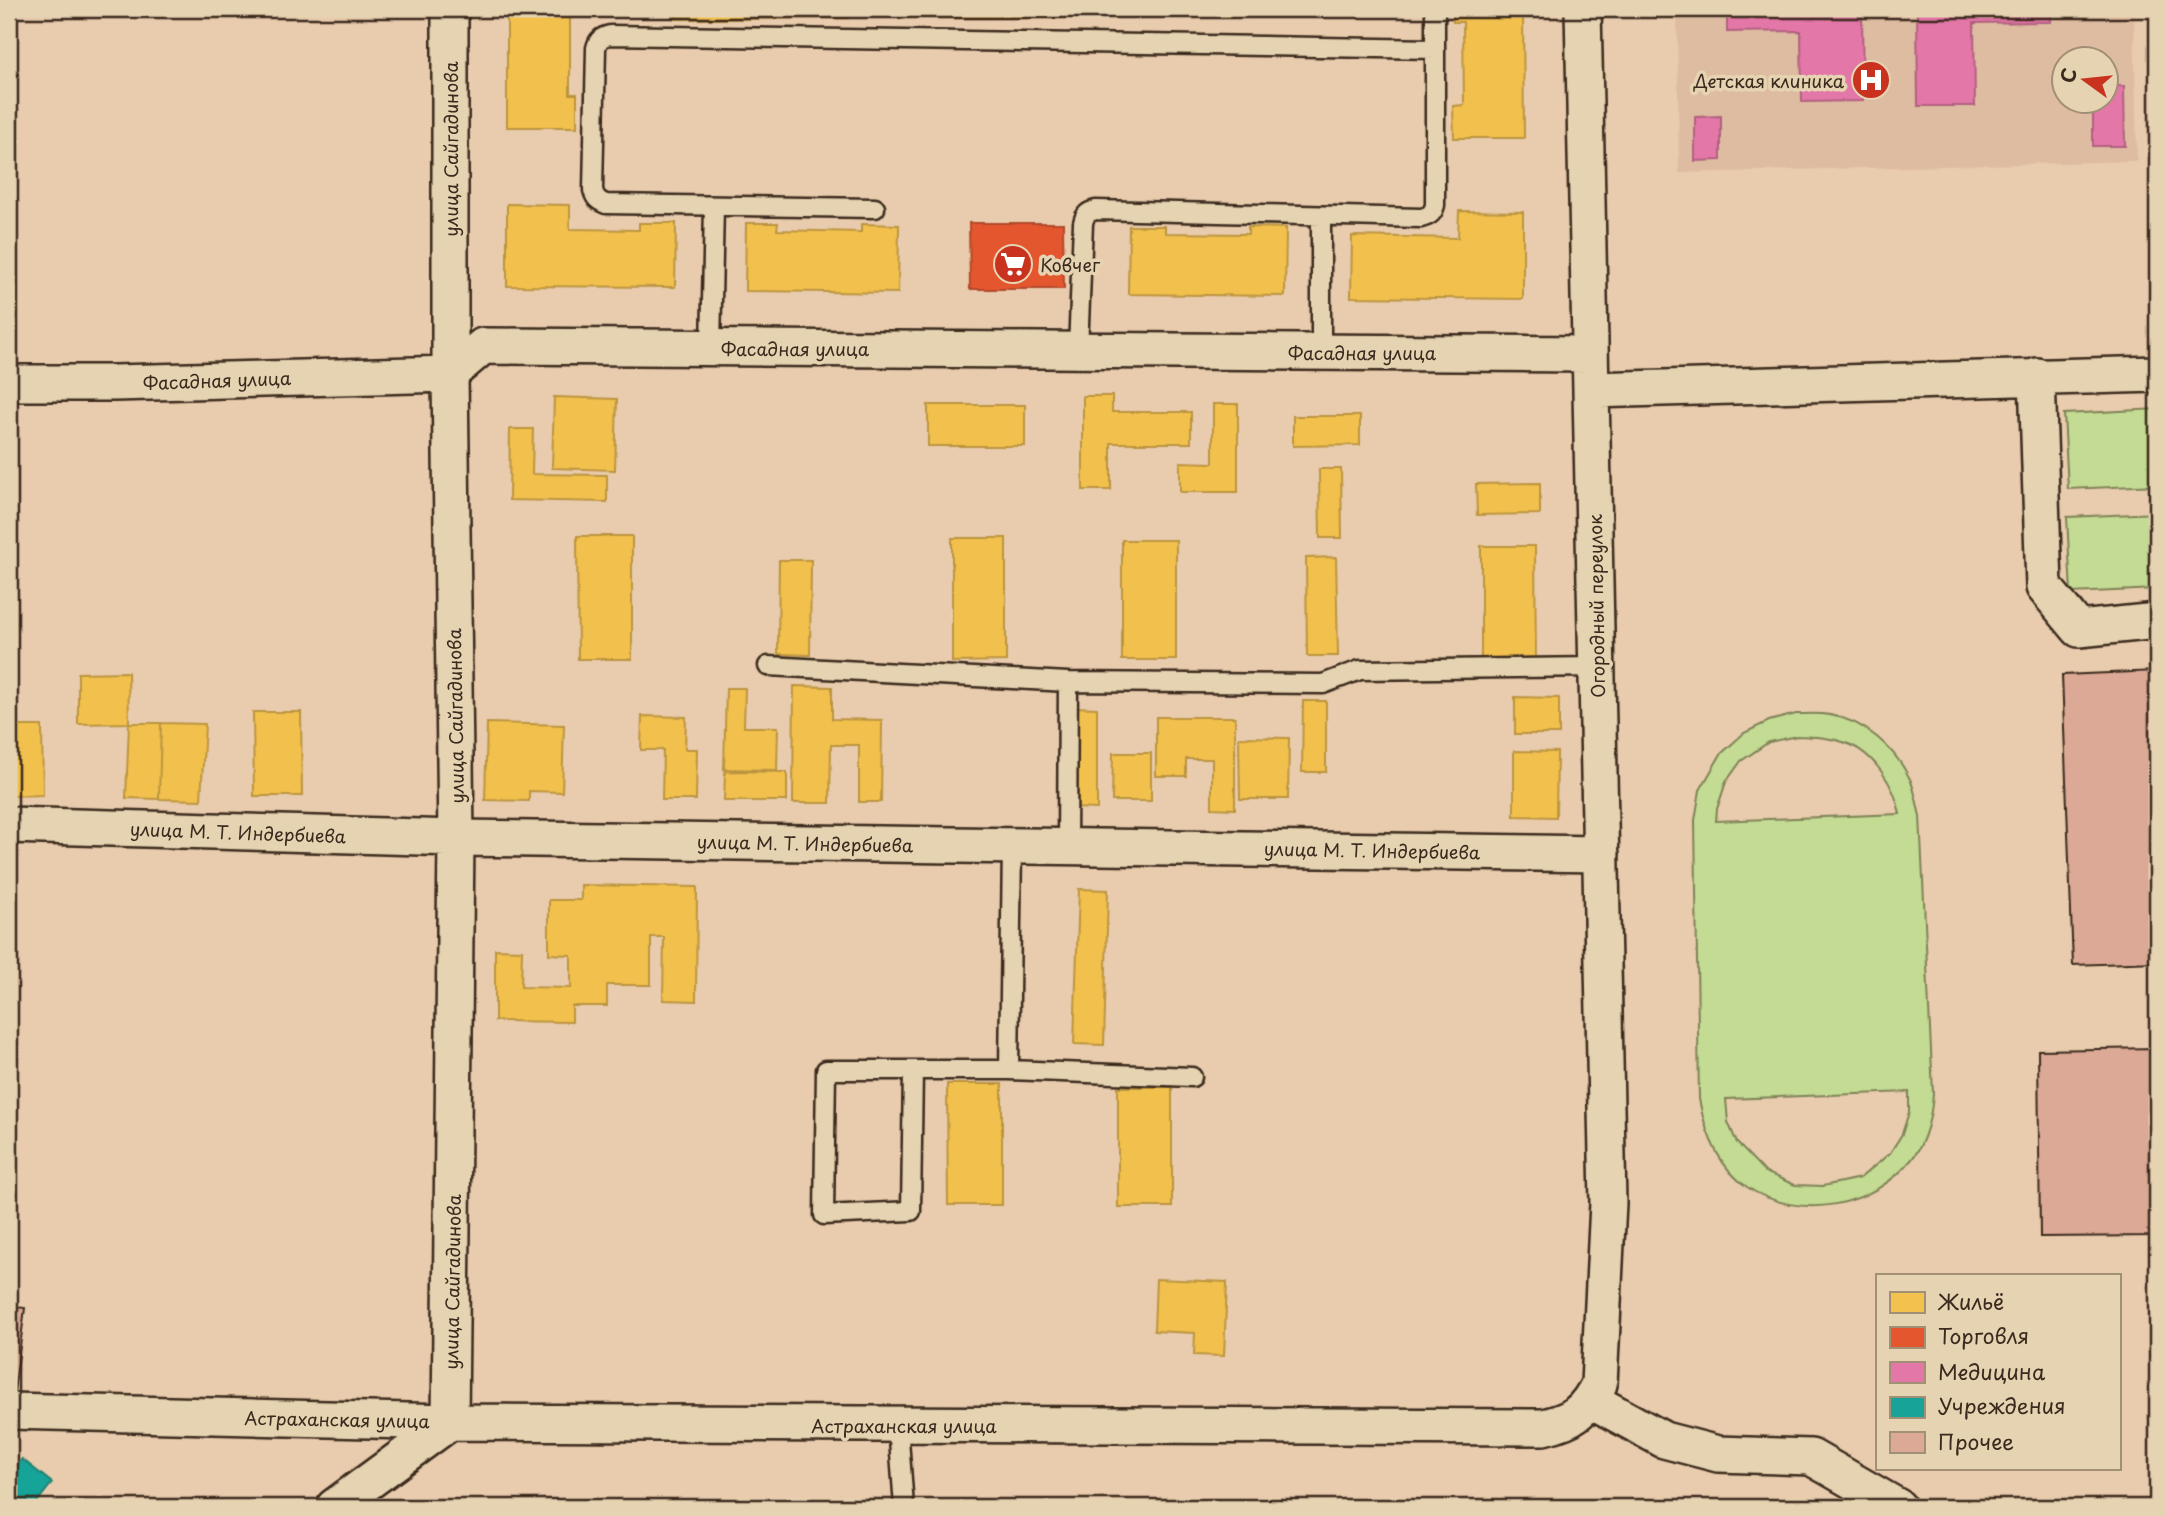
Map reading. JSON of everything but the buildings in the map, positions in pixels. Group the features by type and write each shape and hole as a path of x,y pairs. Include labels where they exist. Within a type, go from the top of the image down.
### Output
{"street":[{"name":"улица Сайгадинова","path":"450,9 450,374 456,838 450,1422"},
{"name":"Огородный переулок","path":"1583,9 1608,1203 1600,1384 1591,1400"},
{"name":"Фасадная улица","path":"9,383 114,383 450,374 483,346 1590,354"},
{"path":"1591,390 2157,374"},
{"path":"2037,376 2044,587 2079,629 2157,621"},
{"name":"улица М. Т. Индербиева","path":"9,825 456,838 1601,854"},
{"path":"1591,1400 1664,1440 1718,1454 1811,1457 1898,1507"},
{"name":"Астраханская улица","path":"9,1411 450,1422 1543,1427 1563,1423 1579,1413 1591,1400"},
{"path":"334,1507 450,1422"}],"lane":[{"path":"1078,350 1083,223 1084,216 1089,211 1429,217 1436,205 1435,9"},
{"path":"876,208 599,202 595,197 597,41 610,35 1435,48"},
{"path":"711,348 714,206"},
{"path":"1321,216 1321,352"},
{"path":"768,666 1068,682 1324,684 1360,670 1598,667"},
{"path":"1067,846 1068,682"},
{"path":"1009,1070 1012,846"},
{"path":"913,1070 912,1211 824,1214 826,1070 913,1070 1009,1070 1192,1077"},
{"path":"898,1426 904,1507"}],"shaded area":[{"name":"Детская клиника","path":"1677,9 2134,9 2137,161 1679,173"}],"green space":[{"path":"2157,409 2157,485 2068,489 2064,414"},
{"path":"2157,513 2157,589 2071,593 2067,517"},
{"path":"1796,714 1822,714 1843,718 1866,729 1887,746 1903,767 1912,783 1920,816 1933,1093 1930,1118 1917,1152 1896,1175 1878,1189 1835,1204 1790,1204 1768,1198 1747,1187 1728,1169 1714,1148 1699,1099 1695,820 1700,790 1721,754 1744,733 1769,721","holes":["1797,736 1840,741 1866,754 1888,782 1900,814 1716,821 1726,782 1741,761 1769,742","1909,1092 1909,1112 1902,1134 1890,1153 1860,1178 1823,1186 1795,1185 1765,1172 1737,1143 1728,1122 1726,1099"]}],"place":[{"name":"Детская клиника","path":"1871,80"},
{"name":"Ковчег","path":"1013,264"}]}
